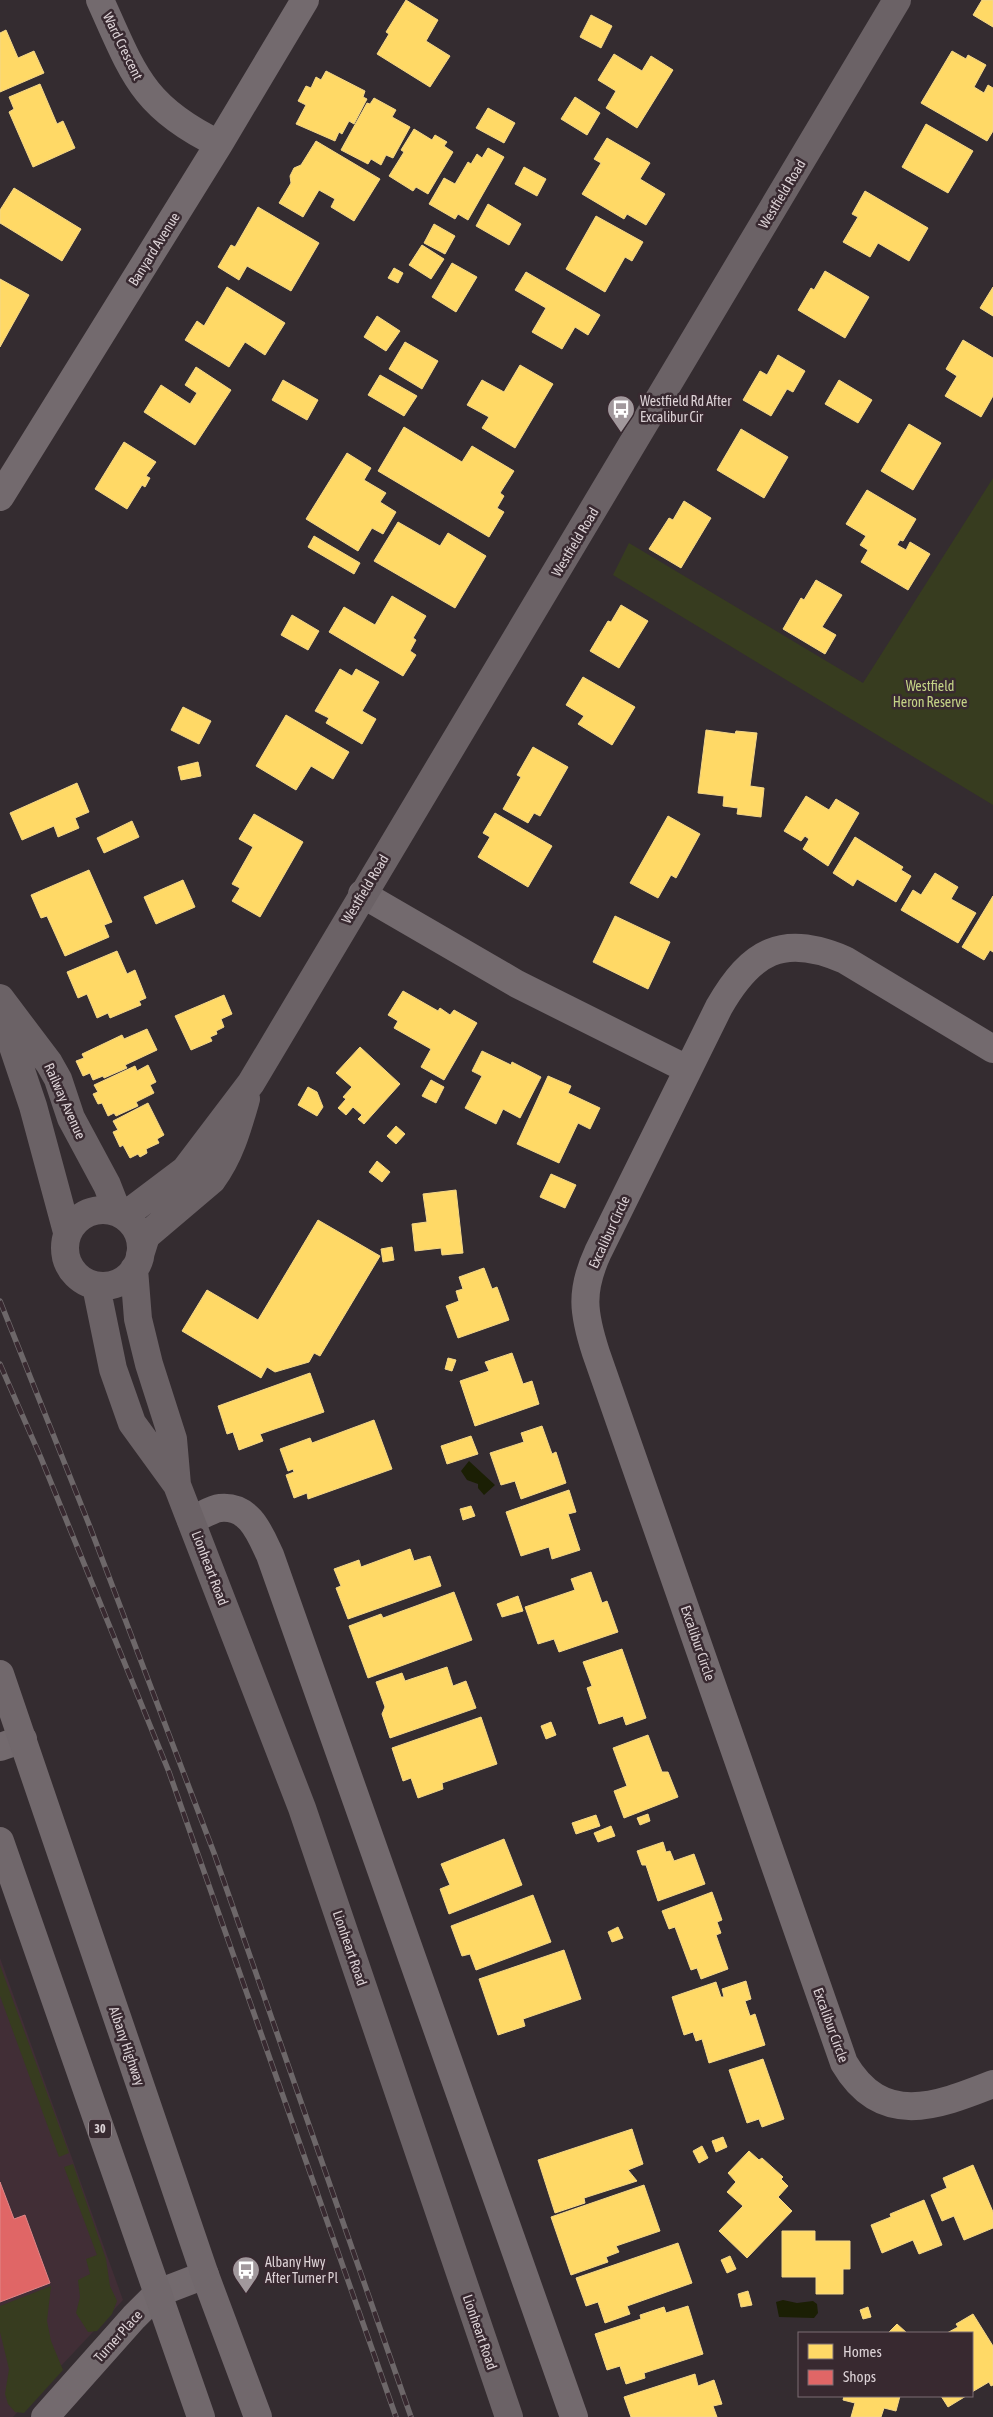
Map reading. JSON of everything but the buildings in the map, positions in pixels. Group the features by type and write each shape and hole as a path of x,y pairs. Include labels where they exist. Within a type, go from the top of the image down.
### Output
{"highway":[{"name":"Albany Highway","path":"0,1674 12,1743 258,2417"},
{"name":"30","path":"0,1841 201,2417"}],"main road":[{"name":"Westfield Road","path":"121,1214 185,1170 251,1083 897,0"},
{"name":"Railway Avenue","path":"0,998 50,1063 61,1086 71,1118 121,1214"},
{"name":"Railway Avenue","path":"0,1008 33,1106 67,1232"},
{"name":"Westfield Road","path":"137,1262 146,1236 212,1180 220,1170 239,1123 251,1083"},
{"path":"108,1210 121,1214 136,1229 140,1237 137,1262 117,1283 96,1286 85,1282 68,1266 65,1255 67,1232 73,1224 88,1212 108,1210"},
{"name":"Lionheart Road","path":"137,1262 138,1319 149,1364 173,1439 177,1485"},
{"name":"Lionheart Road","path":"96,1286 113,1369 132,1423 177,1485 302,1808 509,2417"}],"street":[{"name":"Ward Crescent","path":"100,0 129,64 147,92 175,119 192,131 219,144"},
{"name":"Banyard Avenue","path":"0,497 219,144 305,0"},
{"path":"362,894 517,984 687,1069"},
{"name":"Excalibur Circle","path":"993,1049 845,960 816,950 789,948 776,950 762,956 746,968 733,982 687,1069 592,1264 584,1306 587,1326 844,2063 851,2074 868,2092 880,2099 903,2106 935,2105 993,2084"},
{"path":"191,1520 220,1508 240,1512 255,1522 270,1555 574,2417"},
{"name":"Turner Place","path":"45,2417 134,2317 158,2293 205,2275"}],"shaded area":[{"path":"469,1461 495,1485 484,1495 478,1488 478,1484 467,1480 461,1471"},
{"path":"0,1958 123,2300 13,2417 0,2417"},
{"path":"783,2300 797,2303 813,2301 817,2304 818,2313 814,2318 779,2317 776,2302"}],"green space":[{"name":"Westfield Heron Reserve","path":"993,478 993,805 613,575 629,543 863,683"},
{"path":"0,1965 69,2153 59,2157 0,1996"},
{"path":"73,2164 106,2259 110,2286 117,2301 112,2314 97,2331 88,2332 76,2313 80,2297 78,2280 90,2274 86,2259 97,2255 64,2167"},
{"path":"51,2286 47,2321 51,2341 63,2370 24,2413 15,2412 8,2404 5,2394 9,2369 0,2332 0,2306"}],"railway":[{"path":"0,1301 90,1527 214,1853 411,2417"},
{"path":"0,1364 41,1458 169,1772 396,2417"}],"place":[{"name":"Westfield Rd After Excalibur Cir","path":"621,433"},
{"name":"Albany Hwy After Turner Pl","path":"246,2294"}]}
